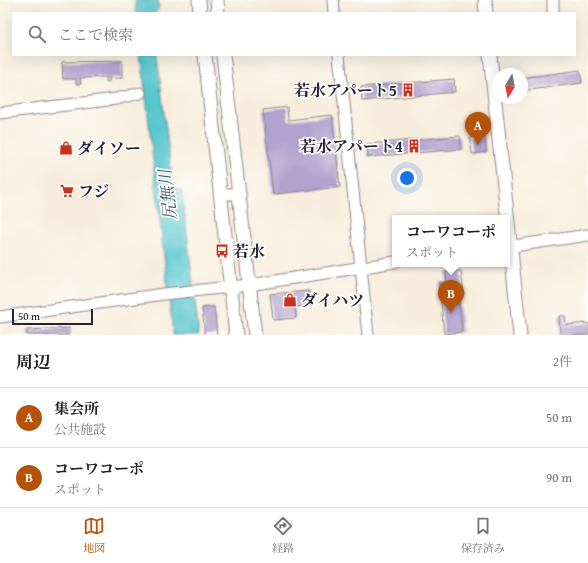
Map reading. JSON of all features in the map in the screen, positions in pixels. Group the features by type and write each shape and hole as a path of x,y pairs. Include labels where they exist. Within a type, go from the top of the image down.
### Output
{"street":[{"path":"199,0 200,12"},
{"path":"217,0 218,12"},
{"path":"333,0 334,12"},
{"path":"485,0 486,12"},
{"path":"553,0 553,12"},
{"path":"205,56 219,194 236,335"},
{"path":"223,56 255,335"},
{"path":"339,56 368,335"},
{"path":"490,56 506,215"},
{"path":"0,113 116,99 140,93"},
{"path":"219,194 240,194"},
{"path":"510,247 588,235"},
{"path":"510,255 520,335"},
{"path":"0,317 164,294 249,285 392,262"}],"water":[{"path":"135,0 158,0 159,8 156,12 136,12"},
{"name":"尻無川","path":"141,56 157,56 173,187 182,191 199,335 173,335"}],"building":[{"path":"122,61 122,78 109,78 109,82 106,82 106,77 80,78 81,84 76,84 76,79 63,79 62,62"},
{"path":"580,70 582,83 528,90 528,77"},
{"name":"若水アパート5","path":"454,79 455,92 362,101 361,87"},
{"path":"287,107 288,120 332,115 340,187 273,194 263,110"},
{"name":"若水アパート4","path":"460,136 461,149 368,157 367,144"},
{"path":"485,137 486,152 472,154 470,138"},
{"path":"461,271 464,294 458,295 462,332 444,334 439,282 447,282 446,272"},
{"name":"ダイハツ","path":"308,291 310,306 295,307 296,318 273,320 270,294"},
{"path":"214,307 217,335 205,335 202,308"},
{"path":"559,316 565,316 566,325 588,323 588,335 560,335"},
{"path":"69,328 69,335 27,335 27,330"}],"place":[{"name":"若水アパート5","path":"408,90"},
{"name":"集会所","path":"478,145"},
{"name":"若水アパート4","path":"414,146"},
{"name":"ダイソー","path":"66,148"},
{"name":"フジ","path":"67,191"},
{"name":"若水","path":"222,251"},
{"name":"ダイハツ","path":"290,300"},
{"name":"コーワコーポ","path":"451,313"}]}
